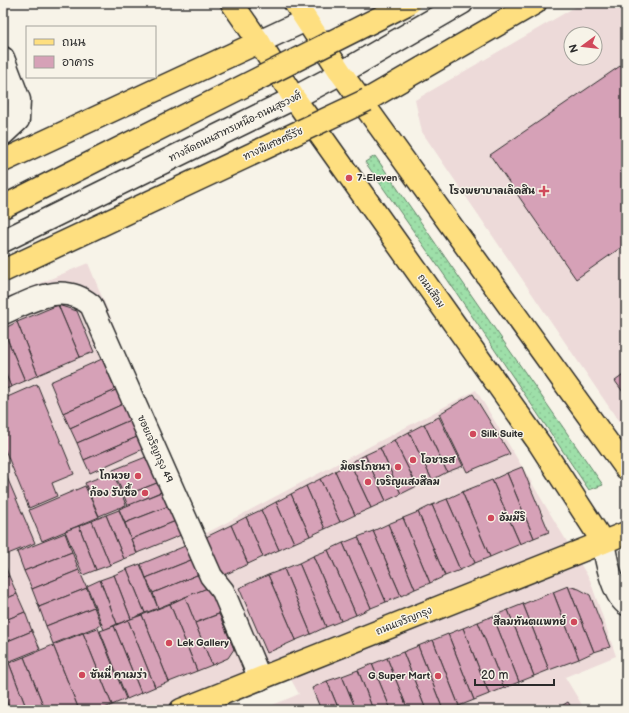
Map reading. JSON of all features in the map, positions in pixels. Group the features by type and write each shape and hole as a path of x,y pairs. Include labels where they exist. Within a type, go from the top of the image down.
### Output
{"main road":[{"name":"ถนนสีลม","path":"232,3 259,42 294,98 539,443 603,542"},
{"path":"3,207 409,3"},
{"name":"ทางพิเศษศรีรัช","path":"3,271 367,100 534,3"},
{"path":"300,11 341,74 626,468"},
{"path":"3,161 259,42"},
{"name":"ถนนเจริญกรุง","path":"181,710 626,533"}],"street":[{"path":"259,42 300,11 348,17 382,3"},
{"name":"ทางลัดถนนสาทรเหนือ-ถนนสุรวงศ์","path":"3,241 341,74 462,3"},
{"path":"3,58 19,100 18,120 3,134"},
{"name":"ซอยเจริญกรุง 49","path":"3,312 43,296 57,293 72,294 83,298 91,305 211,576 223,592 260,679"},
{"path":"603,542 608,568 621,600 626,604"}],"shaded area":[{"name":"โรงพยาบาลเลิดสิน","path":"582,3 626,3 626,432 422,132 415,100"},
{"path":"88,263 201,536 476,390 590,580 616,656 565,677 585,710 261,710 299,694 283,665 159,710 3,710 3,299"}],"green space":[{"path":"375,156 603,485 589,490 447,279 365,162"}],"building":[{"path":"626,62 626,244 576,279 490,155"},
{"path":"58,305 77,311 94,352 80,357"},
{"path":"58,305 80,357 38,375 17,322"},
{"path":"17,322 38,375 25,381 3,329"},
{"path":"3,329 25,381 11,387 3,368"},
{"path":"102,359 116,390 63,413 50,382"},
{"path":"3,368 11,387 3,390"},
{"path":"626,373 626,396 615,381"},
{"path":"37,384 74,474 52,483 57,496 29,508 3,445 3,399"},
{"path":"116,390 123,404 70,428 63,413"},
{"name":"Silk Suite","path":"473,394 510,454 467,472 439,414"},
{"path":"123,404 130,420 77,443 70,428"},
{"path":"439,417 463,466 447,472 424,424"},
{"path":"130,420 137,437 84,460 77,443"},
{"path":"424,424 447,472 432,480 409,432"},
{"name":"โอชารส","path":"409,432 432,480 417,486 394,440"},
{"path":"137,437 143,449 90,473 84,460"},
{"name":"มิตรโภชนา","path":"394,440 417,486 401,494 380,448"},
{"path":"380,448 401,494 386,501 365,455"},
{"name":"โกนวย","path":"151,455 162,481 124,496 113,470"},
{"name":"เจริญแสงสีลม","path":"365,455 386,501 371,508 350,463"},
{"path":"350,463 371,508 355,515 335,471"},
{"path":"522,467 549,532 534,538 507,473"},
{"path":"3,468 35,543 3,556"},
{"path":"335,471 355,515 340,522 320,479"},
{"path":"113,472 126,505 99,516 85,483"},
{"path":"507,473 534,538 520,544 492,480"},
{"path":"320,479 340,522 325,529 306,486"},
{"name":"อัมมีริ","path":"492,480 520,544 490,557 462,492"},
{"name":"ก้อง รับซื้อ","path":"162,481 165,490 128,506 124,496"},
{"path":"85,486 99,517 42,541 29,510"},
{"path":"306,486 325,529 310,536 291,494"},
{"path":"169,489 174,504 125,523 119,509"},
{"path":"462,492 490,557 475,563 447,499"},
{"path":"291,494 310,536 294,543 276,502"},
{"path":"447,499 475,563 460,570 432,505"},
{"path":"276,502 294,543 279,550 261,510"},
{"path":"174,504 181,519 131,539 125,523"},
{"path":"432,505 460,570 445,576 418,512"},
{"path":"119,510 137,554 124,559 106,515"},
{"path":"261,510 279,550 263,557 246,517"},
{"path":"418,512 445,576 430,583 403,518"},
{"path":"106,515 124,559 110,565 92,521"},
{"path":"246,517 263,557 248,564 231,525"},
{"path":"403,518 430,583 415,589 388,524"},
{"path":"181,519 186,533 137,553 131,539"},
{"path":"92,521 110,565 96,570 79,526"},
{"path":"388,524 415,589 401,596 373,531"},
{"path":"231,525 248,564 220,577 204,538"},
{"path":"79,526 96,570 83,575 65,531"},
{"path":"373,531 401,596 386,602 358,537"},
{"path":"65,533 72,552 24,571 17,552"},
{"path":"358,537 386,602 371,608 343,543"},
{"path":"343,543 371,608 356,615 328,550"},
{"path":"190,544 196,558 146,578 141,564"},
{"path":"328,550 356,615 341,621 313,556"},
{"path":"72,552 79,570 32,589 24,571"},
{"path":"313,556 341,621 326,627 299,563"},
{"path":"196,558 202,573 153,593 146,578"},
{"path":"3,560 9,576 3,579"},
{"path":"299,563 326,627 311,634 284,569"},
{"path":"140,564 158,608 145,613 127,569"},
{"path":"127,569 145,613 131,619 114,575"},
{"path":"284,569 311,634 296,640 268,575"},
{"path":"79,570 87,588 39,607 32,589"},
{"path":"202,573 208,588 158,608 153,593"},
{"path":"114,575 131,619 117,624 100,580"},
{"path":"268,575 296,640 267,653 239,588"},
{"path":"9,576 17,594 3,600 3,579"},
{"path":"100,580 117,624 104,630 87,586"},
{"path":"568,586 579,589 590,595 610,647 594,652"},
{"name":"สีลมทันตแพทย์","path":"568,586 594,652 579,659 553,592"},
{"path":"210,587 221,613 195,623 185,597"},
{"path":"87,588 94,607 46,626 39,607"},
{"path":"553,592 579,659 549,670 523,604"},
{"path":"17,594 25,612 3,621 3,600"},
{"path":"185,597 212,665 197,671 170,604"},
{"name":"Lek Gallery","path":"170,604 197,671 169,682 142,615"},
{"path":"523,604 549,670 534,676 508,610"},
{"path":"94,607 101,625 53,644 46,626"},
{"path":"508,610 534,676 519,682 493,616"},
{"path":"25,612 32,631 3,643 3,621"},
{"path":"219,614 234,649 228,658 212,665 195,623"},
{"path":"142,615 169,682 155,687 128,620"},
{"path":"493,616 519,682 504,688 478,622"},
{"path":"128,620 155,687 141,693 114,626"},
{"path":"478,622 504,688 489,694 463,628"},
{"path":"114,626 141,693 127,699 100,631"},
{"path":"98,628 126,699 112,705 83,633"},
{"path":"463,628 489,694 474,700 448,634"},
{"path":"32,631 40,649 3,664 3,643"},
{"name":"ซันนี่ คาเมร่า","path":"83,633 112,705 99,710 79,710 53,645"},
{"path":"448,634 474,700 459,706 433,640"},
{"name":"G Super Mart","path":"433,640 459,706 450,710 443,710 418,646"},
{"path":"53,645 79,710 45,710 24,657"},
{"path":"418,646 443,710 426,710 403,652"},
{"path":"403,652 426,710 408,710 387,658"},
{"path":"24,657 45,710 27,710 9,663"},
{"path":"387,658 408,710 391,710 372,664"},
{"path":"9,663 27,710 10,710 3,692 3,665"},
{"path":"372,664 391,710 373,710 358,670"},
{"path":"358,670 373,710 356,710 342,676"},
{"path":"342,676 356,710 339,710 327,681"},
{"path":"327,681 339,710 321,710 312,688"},
{"path":"3,698 8,710 3,710"},
{"path":"568,702 573,710 555,710"}],"place":[{"name":"7-Eleven","path":"349,178"},
{"name":"โรงพยาบาลเลิดสิน","path":"544,191"},
{"name":"Silk Suite","path":"473,434"},
{"name":"โอชารส","path":"413,460"},
{"name":"มิตรโภชนา","path":"398,467"},
{"name":"โกนวย","path":"138,476"},
{"name":"เจริญแสงสีลม","path":"368,482"},
{"name":"ก้อง รับซื้อ","path":"145,493"},
{"name":"อัมมีริ","path":"491,518"},
{"name":"สีลมทันตแพทย์","path":"574,622"},
{"name":"Lek Gallery","path":"169,643"},
{"name":"ซันนี่ คาเมร่า","path":"82,675"},
{"name":"G Super Mart","path":"438,676"}]}
